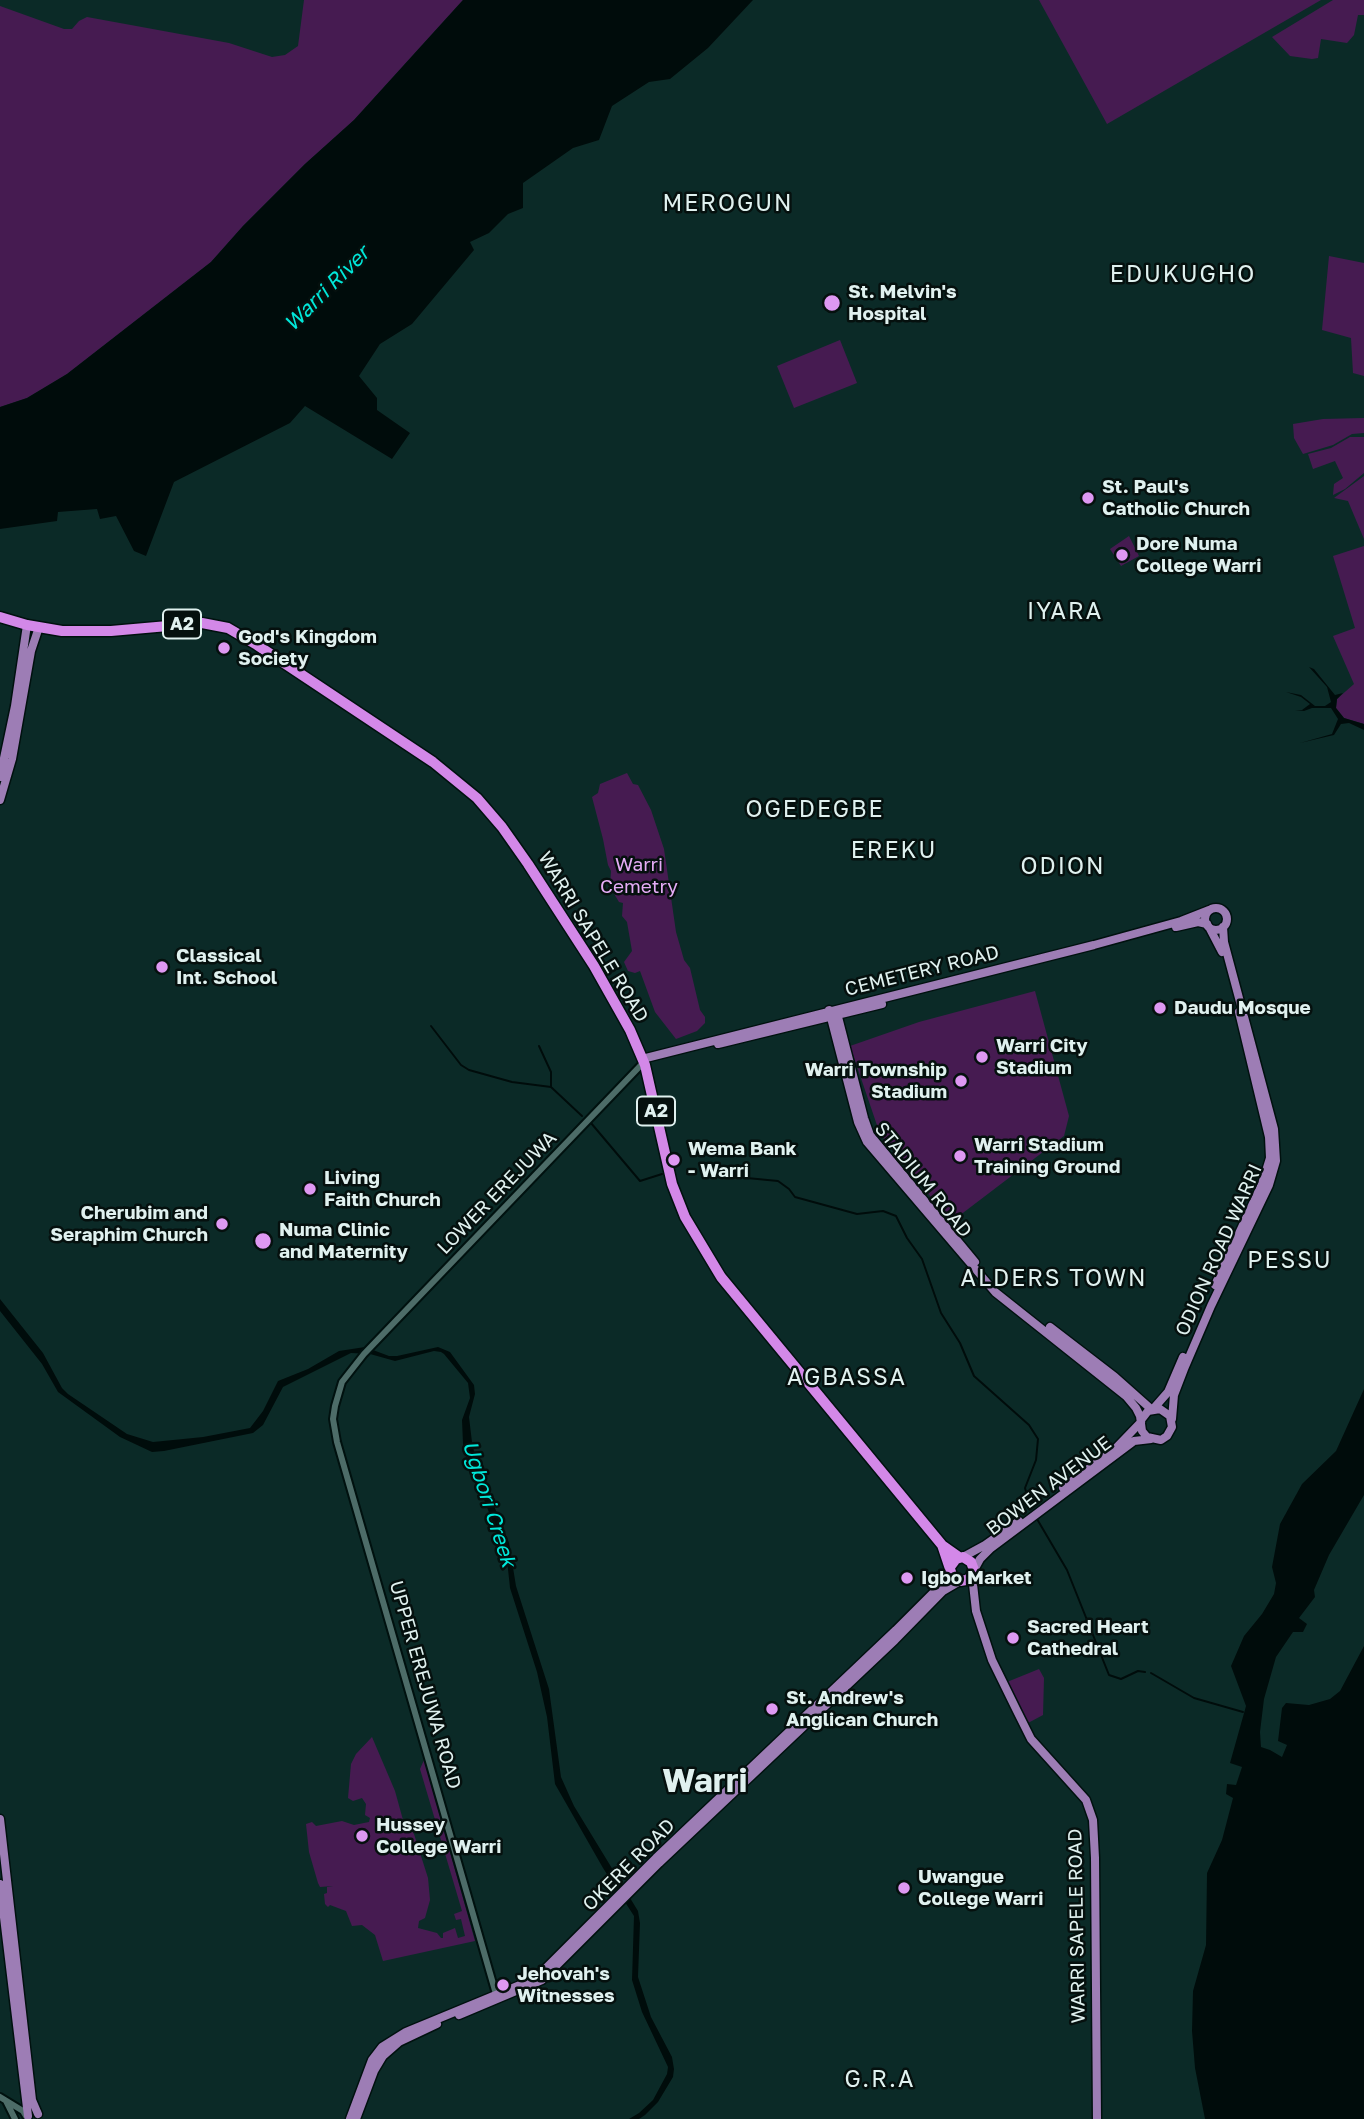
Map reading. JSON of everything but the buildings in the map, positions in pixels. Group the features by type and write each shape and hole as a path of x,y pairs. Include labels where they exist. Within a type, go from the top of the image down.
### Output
{"highway":[{"name":"WARRI SAPELE ROAD","path":"0,617 27,625 86,632 217,624 257,645 433,762 477,798 514,842 619,1008 643,1062 672,1184 685,1217 721,1277 942,1545 961,1557"},
{"name":"WARRI SAPELE ROAD","path":"942,1545 950,1569"},
{"path":"961,1557 970,1560 967,1577 953,1577 950,1569 953,1561 961,1557"}],"main road":[{"path":"0,777 15,706 27,625"},
{"path":"0,800 12,759 31,651 39,627"},
{"path":"1214,908 1224,911 1227,918 1223,927 1218,929 1208,926 1205,917 1209,911 1214,908"},
{"name":"CEMETERY ROAD","path":"643,1062 1094,945 1209,911"},
{"name":"CEMETERY ROAD","path":"833,1012 1009,972 1189,924 1198,922 1208,926"},
{"name":"ODION ROAD WARRI","path":"1153,1409 1168,1392 1262,1184 1270,1158 1269,1138 1231,979 1218,942 1208,926"},
{"name":"ODION ROAD WARRI","path":"1172,1422 1176,1387 1198,1334 1269,1185 1276,1161 1274,1129 1224,942 1223,927"},
{"name":"STADIUM ROAD","path":"833,1012 866,1127 876,1145 1002,1290 1153,1409"},
{"name":"STADIUM ROAD","path":"833,1012 858,1122 867,1142 985,1281 1108,1380 1132,1403 1141,1421"},
{"path":"1153,1409 1166,1411 1172,1422 1167,1436 1157,1440 1151,1439 1142,1431 1141,1421 1145,1413 1153,1409"},
{"name":"BOWEN AVENUE","path":"961,1557 985,1545 1107,1455 1123,1442 1141,1421"},
{"name":"BOWEN AVENUE","path":"967,1577 979,1559 991,1548 1134,1441 1151,1439"},
{"name":"OKERE ROAD","path":"356,2119 374,2071 390,2048 445,2021 542,1980 623,1895 941,1585 950,1569"},
{"name":"WARRI SAPELE ROAD","path":"967,1577 992,1660 1031,1739 1086,1800 1093,1820 1097,2119"},
{"name":"OKERE ROAD","path":"350,2119 372,2060 382,2047 406,2032 528,1981 542,1972 895,1640 943,1591 967,1577"},
{"path":"0,1819 29,2101 26,2117 43,2117"},
{"path":"0,1885 29,2101 43,2117"}],"street":[{"name":"LOWER EREJUWA","path":"364,1354 643,1062"},
{"name":"UPPER EREJUWA ROAD","path":"364,1354 342,1382 335,1406 335,1431 496,1994"},
{"path":"3,2099 23,2111 26,2117"},
{"path":"3,2099 15,2119"}],"green space":[{"path":"304,0 463,0 354,120 305,164 211,262 67,374 27,398 0,407 0,6 64,29 72,29 87,17 229,43 272,57 285,55 298,46"},
{"path":"1039,0 1321,0 1107,124"},
{"path":"1333,0 1364,0 1364,15 1358,15 1354,35 1347,43 1321,39 1318,58 1312,59 1290,56 1272,37"},
{"path":"1329,256 1364,263 1364,376 1353,373 1351,338 1322,330"},
{"path":"840,340 857,383 794,408 777,366"},
{"path":"1364,418 1364,433 1352,434 1333,445 1303,454 1294,438 1293,424 1323,419"},
{"path":"1350,437 1364,437 1364,473 1333,495 1334,484 1343,478 1335,461 1313,469 1308,454 1331,448"},
{"path":"1364,476 1364,539 1348,501 1334,498"},
{"path":"1129,536 1139,556 1121,566 1110,549"},
{"path":"1364,546 1364,724 1344,718 1336,708 1337,699 1354,684 1333,636 1355,628 1333,556"},
{"name":"Warri Cemetry","path":"627,773 633,784 638,785 651,810 664,849 676,932 684,960 690,968 700,1010 705,1017 705,1023 697,1031 676,1039 655,1012 640,971 628,971 624,962 632,951 627,922 622,916 623,903 619,902 610,887 611,871 592,797 598,793 600,784"},
{"name":"Warri Township Stadium","path":"1035,991 1069,1116 1064,1136 951,1222 880,1134 850,1046 919,1022"},
{"path":"1039,1669 1044,1678 1043,1715 1028,1723 1007,1682"},
{"path":"372,1737 395,1791 403,1820 414,1834 428,1878 430,1900 425,1918 419,1921 418,1928 437,1933 443,1938 443,1933 455,1928 458,1938 465,1936 461,1919 456,1920 454,1914 462,1911 420,1769 424,1760 475,1941 383,1961 375,1935 362,1925 352,1926 346,1911 325,1904 324,1894 327,1893 327,1887 333,1886 320,1887 318,1883 309,1852 306,1824 312,1822 316,1826 342,1821 354,1825 369,1822 370,1818 365,1815 366,1804 362,1798 353,1801 348,1798 351,1764 356,1754"}],"water":[{"name":"Warri River","path":"463,0 753,0 708,48 670,79 649,82 612,106 599,140 573,148 523,183 523,208 508,214 489,233 470,242 474,250 412,324 380,344 359,376 377,398 377,410 410,433 392,459 305,406 290,423 174,482 146,556 134,551 116,516 100,519 97,509 58,512 57,521 0,529 0,407 27,398 67,374 211,262 305,164 354,120"},
{"path":"1309,667 1314,669 1335,695 1343,693 1337,699 1336,708 1344,718 1364,724 1364,730 1349,723 1341,724 1334,735 1300,743 1332,734 1338,719 1331,708 1304,711 1295,710 1302,710 1310,704 1301,697 1286,692 1301,695 1315,706 1325,706 1331,702 1327,687"},
{"name":"Ugbori Creek","path":"0,1299 43,1353 68,1394 127,1434 153,1442 203,1437 250,1428 263,1411 278,1381 308,1369 339,1351 365,1347 389,1356 397,1356 438,1347 450,1352 474,1385 475,1394 469,1417 476,1461 509,1543 516,1586 549,1689 561,1777 574,1806 638,1911 638,1977 651,2017 672,2057 674,2069 673,2077 658,2102 645,2115 639,2119 629,2119 653,2100 668,2067 642,2012 632,1980 634,1916 555,1784 547,1717 537,1672 510,1588 507,1560 463,1444 462,1420 470,1398 468,1383 441,1352 434,1351 395,1361 370,1354 351,1353 283,1387 263,1425 253,1433 152,1452 120,1437 58,1392 42,1364 0,1311"},
{"path":"1364,1389 1364,1495 1329,1555 1314,1590 1315,1597 1299,1618 1307,1624 1303,1632 1293,1632 1276,1657 1264,1699 1260,1732 1261,1747 1282,1757 1287,1745 1278,1741 1282,1708 1286,1703 1309,1705 1330,1699 1340,1691 1364,1646 1364,2119 1205,2119 1195,2068 1193,1991 1206,1945 1207,1873 1222,1840 1233,1798 1226,1794 1227,1784 1236,1785 1242,1767 1230,1763 1246,1706 1231,1666 1244,1636 1274,1594 1276,1583 1272,1567 1280,1524 1302,1484 1336,1451"}],"waterway":[{"path":"431,1026 461,1065 469,1070 512,1082 551,1087 582,1116"},
{"path":"539,1046 551,1072 551,1087"},
{"path":"591,1123 640,1181 662,1174"},
{"path":"738,1165 747,1178 778,1181 795,1197 857,1214 883,1211 896,1216 922,1259 941,1313 960,1343 974,1376 1029,1425 1038,1439 1036,1460 1025,1488 1030,1507"},
{"path":"1037,1519 1067,1570 1109,1675 1121,1679 1138,1671 1145,1672"},
{"path":"1151,1673 1194,1698 1243,1712"}],"place":[{"name":"St. Melvin's Hospital","path":"832,303"},
{"name":"St. Paul's Catholic Church","path":"1088,498"},
{"name":"Dore Numa College Warri","path":"1122,555"},
{"name":"God's Kingdom Society","path":"224,648"},
{"name":"Classical Int. School","path":"162,967"},
{"name":"Daudu Mosque","path":"1160,1008"},
{"name":"Warri City Stadium","path":"982,1057"},
{"name":"Warri Township Stadium","path":"961,1081"},
{"name":"Warri Stadium Training Ground","path":"960,1156"},
{"name":"Wema Bank - Warri","path":"674,1160"},
{"name":"Living Faith Church","path":"310,1189"},
{"name":"Cherubim and Seraphim Church","path":"222,1224"},
{"name":"Numa Clinic and Maternity","path":"263,1241"},
{"name":"Igbo Market","path":"907,1578"},
{"name":"Sacred Heart Cathedral","path":"1013,1638"},
{"name":"St. Andrew's Anglican Church","path":"772,1709"},
{"name":"Hussey College Warri","path":"362,1836"},
{"name":"Uwangue College Warri","path":"904,1888"},
{"name":"Jehovah's Witnesses","path":"503,1985"}],"district":[{"name":"MEROGUN","path":"728,204"},
{"name":"EDUKUGHO","path":"1183,275"},
{"name":"IYARA","path":"1065,612"},
{"name":"OGEDEGBE","path":"815,810"},
{"name":"EREKU","path":"894,851"},
{"name":"ODION","path":"1063,867"},
{"name":"PESSU","path":"1290,1261"},
{"name":"ALDERS TOWN","path":"1054,1279"},
{"name":"AGBASSA","path":"847,1378"},
{"name":"Warri","path":"705,1782"},
{"name":"G.R.A","path":"880,2080"}]}
